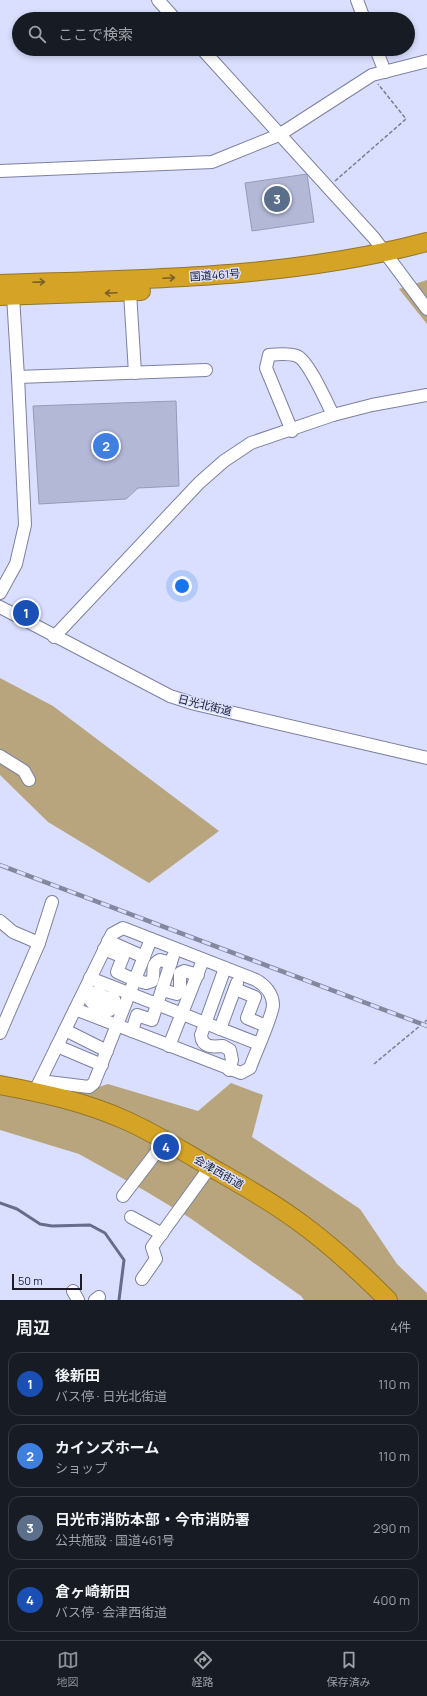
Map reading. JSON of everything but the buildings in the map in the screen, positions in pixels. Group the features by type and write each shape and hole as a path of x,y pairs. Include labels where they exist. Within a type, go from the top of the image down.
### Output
{"highway":[{"name":"国道461号","path":"6,296 130,292 212,287 338,274 388,258 427,242"},
{"name":"国道461号","path":"0,284 202,276 260,272 336,262 427,254"},
{"name":"会津西街道","path":"0,1085 37,1086 64,1098 125,1120 165,1141 270,1202 311,1230 348,1261 387,1300"}],"street":[{"path":"158,0 169,12"},
{"path":"357,0 361,12"},
{"path":"208,56 374,238 427,309"},
{"path":"379,56 385,72"},
{"path":"0,171 212,162 279,135 372,76 427,61"},
{"path":"130,292 135,373"},
{"path":"0,593 16,564 25,525 15,326 6,296"},
{"path":"292,431 266,368 269,355 280,354 298,356 310,369 333,415"},
{"path":"18,377 206,370"},
{"path":"54,637 199,483 224,461 251,443 292,431 333,415 372,405 427,395"},
{"name":"日光北街道","path":"0,608 170,696 195,704 427,758"},
{"path":"0,756 24,771 29,780"},
{"path":"0,1033 39,943 52,902"},
{"path":"0,921 13,932 39,943"},
{"path":"90,978 117,1026 242,1074 250,1068 273,1006 269,992 264,984 225,968 123,928 112,934 106,945 37,1086 89,1087 94,1083 102,1065 107,1051 117,1026 130,993 151,939"},
{"path":"126,949 133,932"},
{"path":"106,945 126,949 144,957"},
{"path":"106,945 123,956 117,972 135,980 146,983 152,981 154,974 152,967 155,963 160,960 171,963"},
{"path":"132,1031 137,1015 152,1020 176,949"},
{"path":"169,1046 204,960"},
{"path":"225,968 204,1022 201,1039 209,1047 214,1048 223,1046 230,1050 232,1060 229,1070"},
{"path":"162,990 177,994 180,990 180,973 184,971 198,974"},
{"path":"220,1029 240,974"},
{"path":"235,989 256,997 247,1018 266,1026"},
{"path":"75,1009 130,993 259,1044"},
{"path":"65,1030 107,1051"},
{"path":"57,1046 102,1065"},
{"path":"123,1196 165,1141"},
{"path":"142,1279 156,1259 152,1247 210,1167"},
{"path":"131,1217 162,1234"}],"path":[{"path":"328,187 406,119 372,76"},
{"path":"374,1064 427,1020"}],"shaded area":[{"path":"427,280 427,324 399,289"},
{"path":"0,678 53,706 219,831 149,883 48,822 0,775"},
{"path":"231,1083 263,1095 252,1137 360,1209 397,1264 427,1293 427,1300 304,1300 301,1296 190,1218 147,1192 79,1154 0,1130 0,1085 64,1098 108,1084 198,1111"}],"waterway":[{"path":"0,1203 17,1209 40,1224 52,1226 90,1225 105,1233 124,1260 119,1300"}],"railway":[{"path":"0,865 427,1026"}],"place":[{"name":"日光市消防本部・今市消防署","path":"277,199"},
{"name":"カインズホーム","path":"106,446"},
{"name":"後新田","path":"26,613"},
{"name":"倉ヶ崎新田","path":"166,1147"}]}
